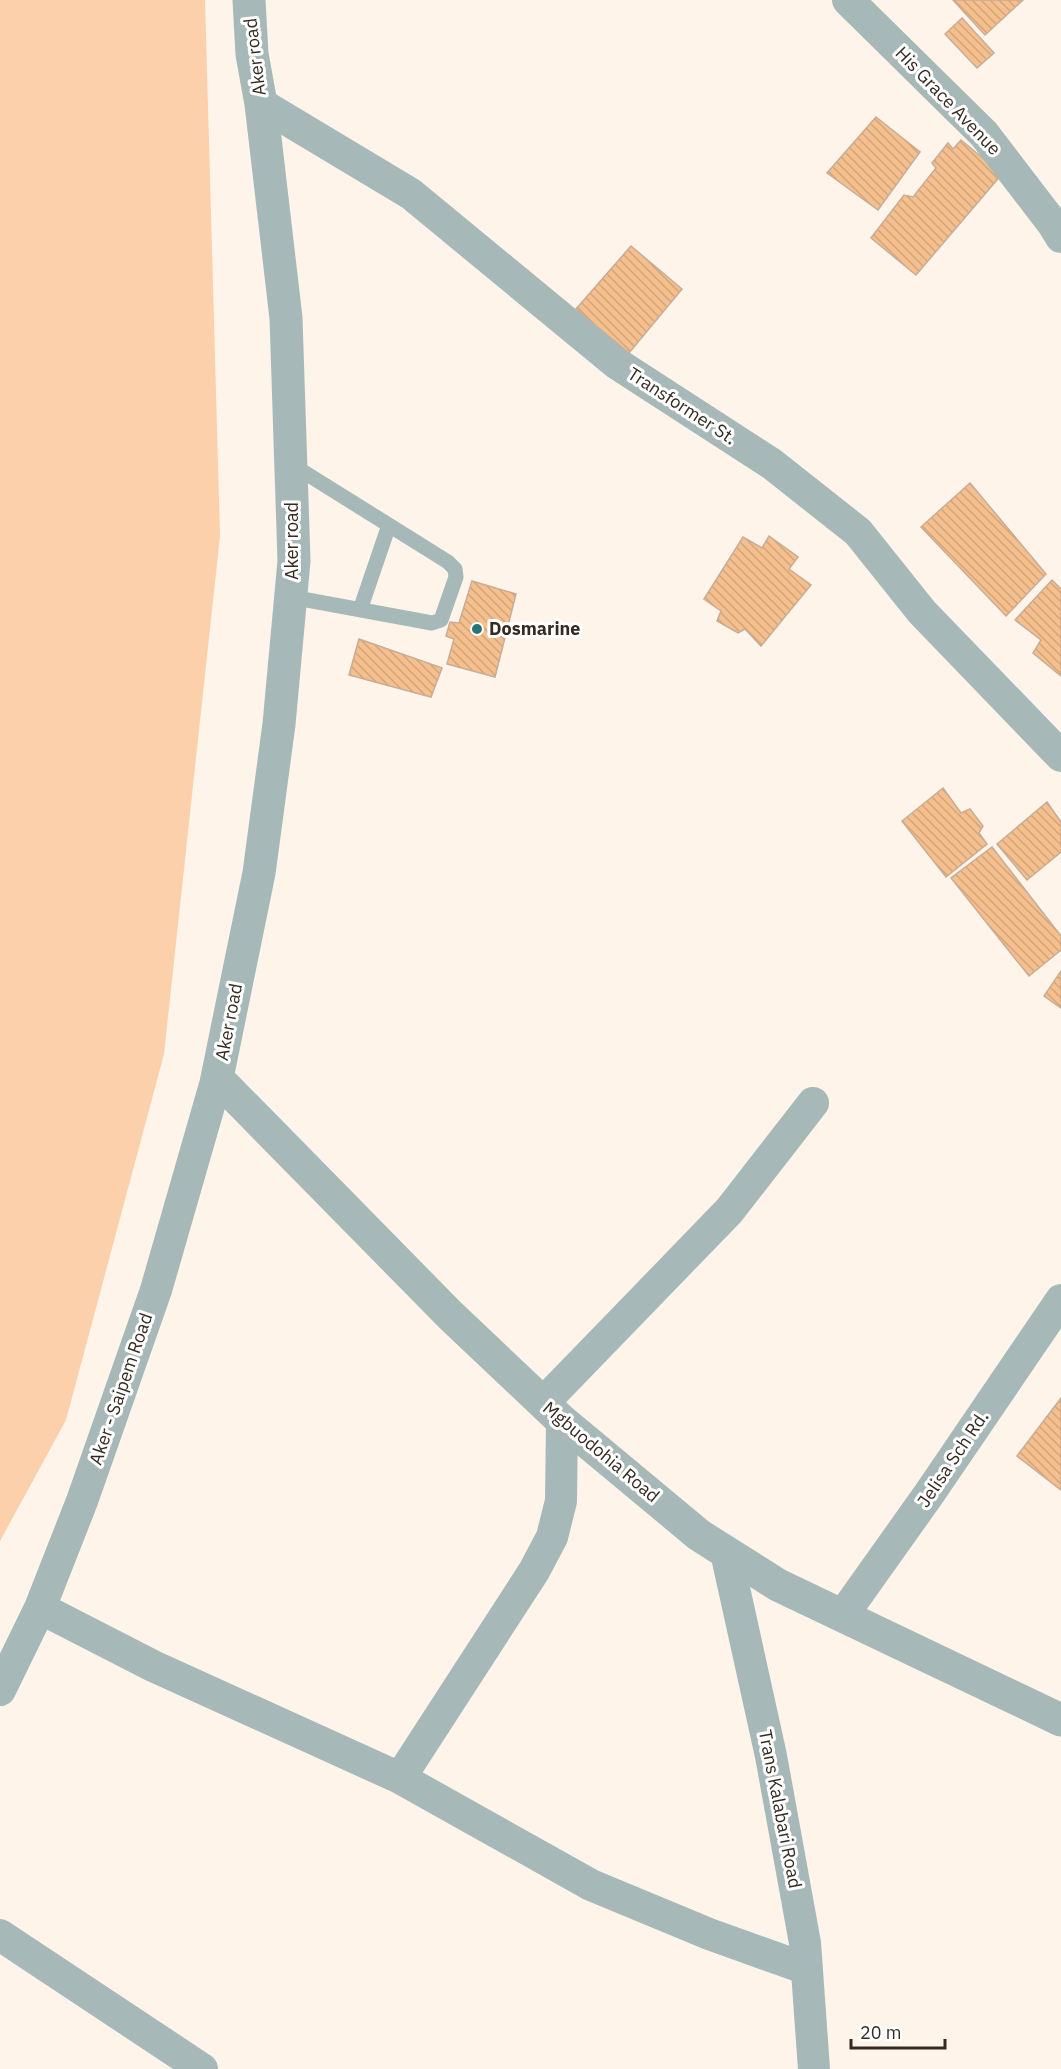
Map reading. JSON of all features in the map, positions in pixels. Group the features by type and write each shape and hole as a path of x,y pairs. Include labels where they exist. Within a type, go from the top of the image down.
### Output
{"street":[{"name":"Aker road","path":"217,1078 259,873 279,724 294,561 286,318 261,104 252,54 249,0"},
{"name":"His Grace Avenue","path":"848,0 984,134 1061,237"},
{"name":"Transformer St.","path":"261,104 411,194 615,363 772,464 858,532 922,612 1061,756"},
{"name":"Mgbuodohia Road","path":"217,1078 450,1315 553,1412 699,1534 778,1585 1061,1720"},
{"name":"Aker - Saipem Road","path":"0,1690 40,1608 82,1501 156,1290 217,1078"},
{"path":"399,1778 534,1571 552,1537 561,1501 553,1412 729,1211 813,1103"},
{"name":"Jelisa Sch Rd.","path":"843,1615 929,1494 1061,1300"},
{"name":"Trans Kalabari Road","path":"726,1551 771,1756 805,1943 814,2069"},
{"path":"40,1608 153,1666 399,1778 591,1885 709,1934 807,1970"},
{"path":"0,1935 202,2069"}],"lane":[{"path":"291,464 448,562 455,569 456,577 445,613 441,620 432,623 291,597"},
{"path":"360,610 389,525"}],"shaded area":[{"path":"0,0 205,0 220,536 164,1054 66,1420 0,1541"}],"building":[{"path":"953,0 1023,0 985,35"},
{"path":"962,18 994,53 977,68 945,34"},
{"path":"876,117 920,152 878,210 827,173"},
{"path":"961,140 1002,174 916,275 871,238 904,195 913,197 936,168 932,163 948,143 953,149"},
{"path":"631,246 682,289 629,353 576,309"},
{"path":"970,483 1046,574 1006,616 921,527"},
{"path":"769,536 798,557 789,569 811,585 761,646 745,629 738,633 717,621 721,611 704,599 743,537 762,548"},
{"path":"1052,580 1061,589 1061,676 1033,653 1041,640 1015,620"},
{"name":"Dosmarine","path":"472,581 516,594 495,677 447,664 454,639 446,636 450,622 459,623"},
{"path":"359,639 442,668 431,697 349,675"},
{"path":"943,788 961,813 970,809 983,826 979,833 987,844 946,877 902,821"},
{"path":"1047,802 1061,822 1061,852 1027,880 997,844"},
{"path":"992,847 1061,936 1061,950 1029,976 951,878"},
{"path":"1061,971 1061,1008 1044,996"},
{"path":"1061,1398 1061,1490 1017,1456"}],"place":[{"name":"Dosmarine","path":"477,629"}]}
